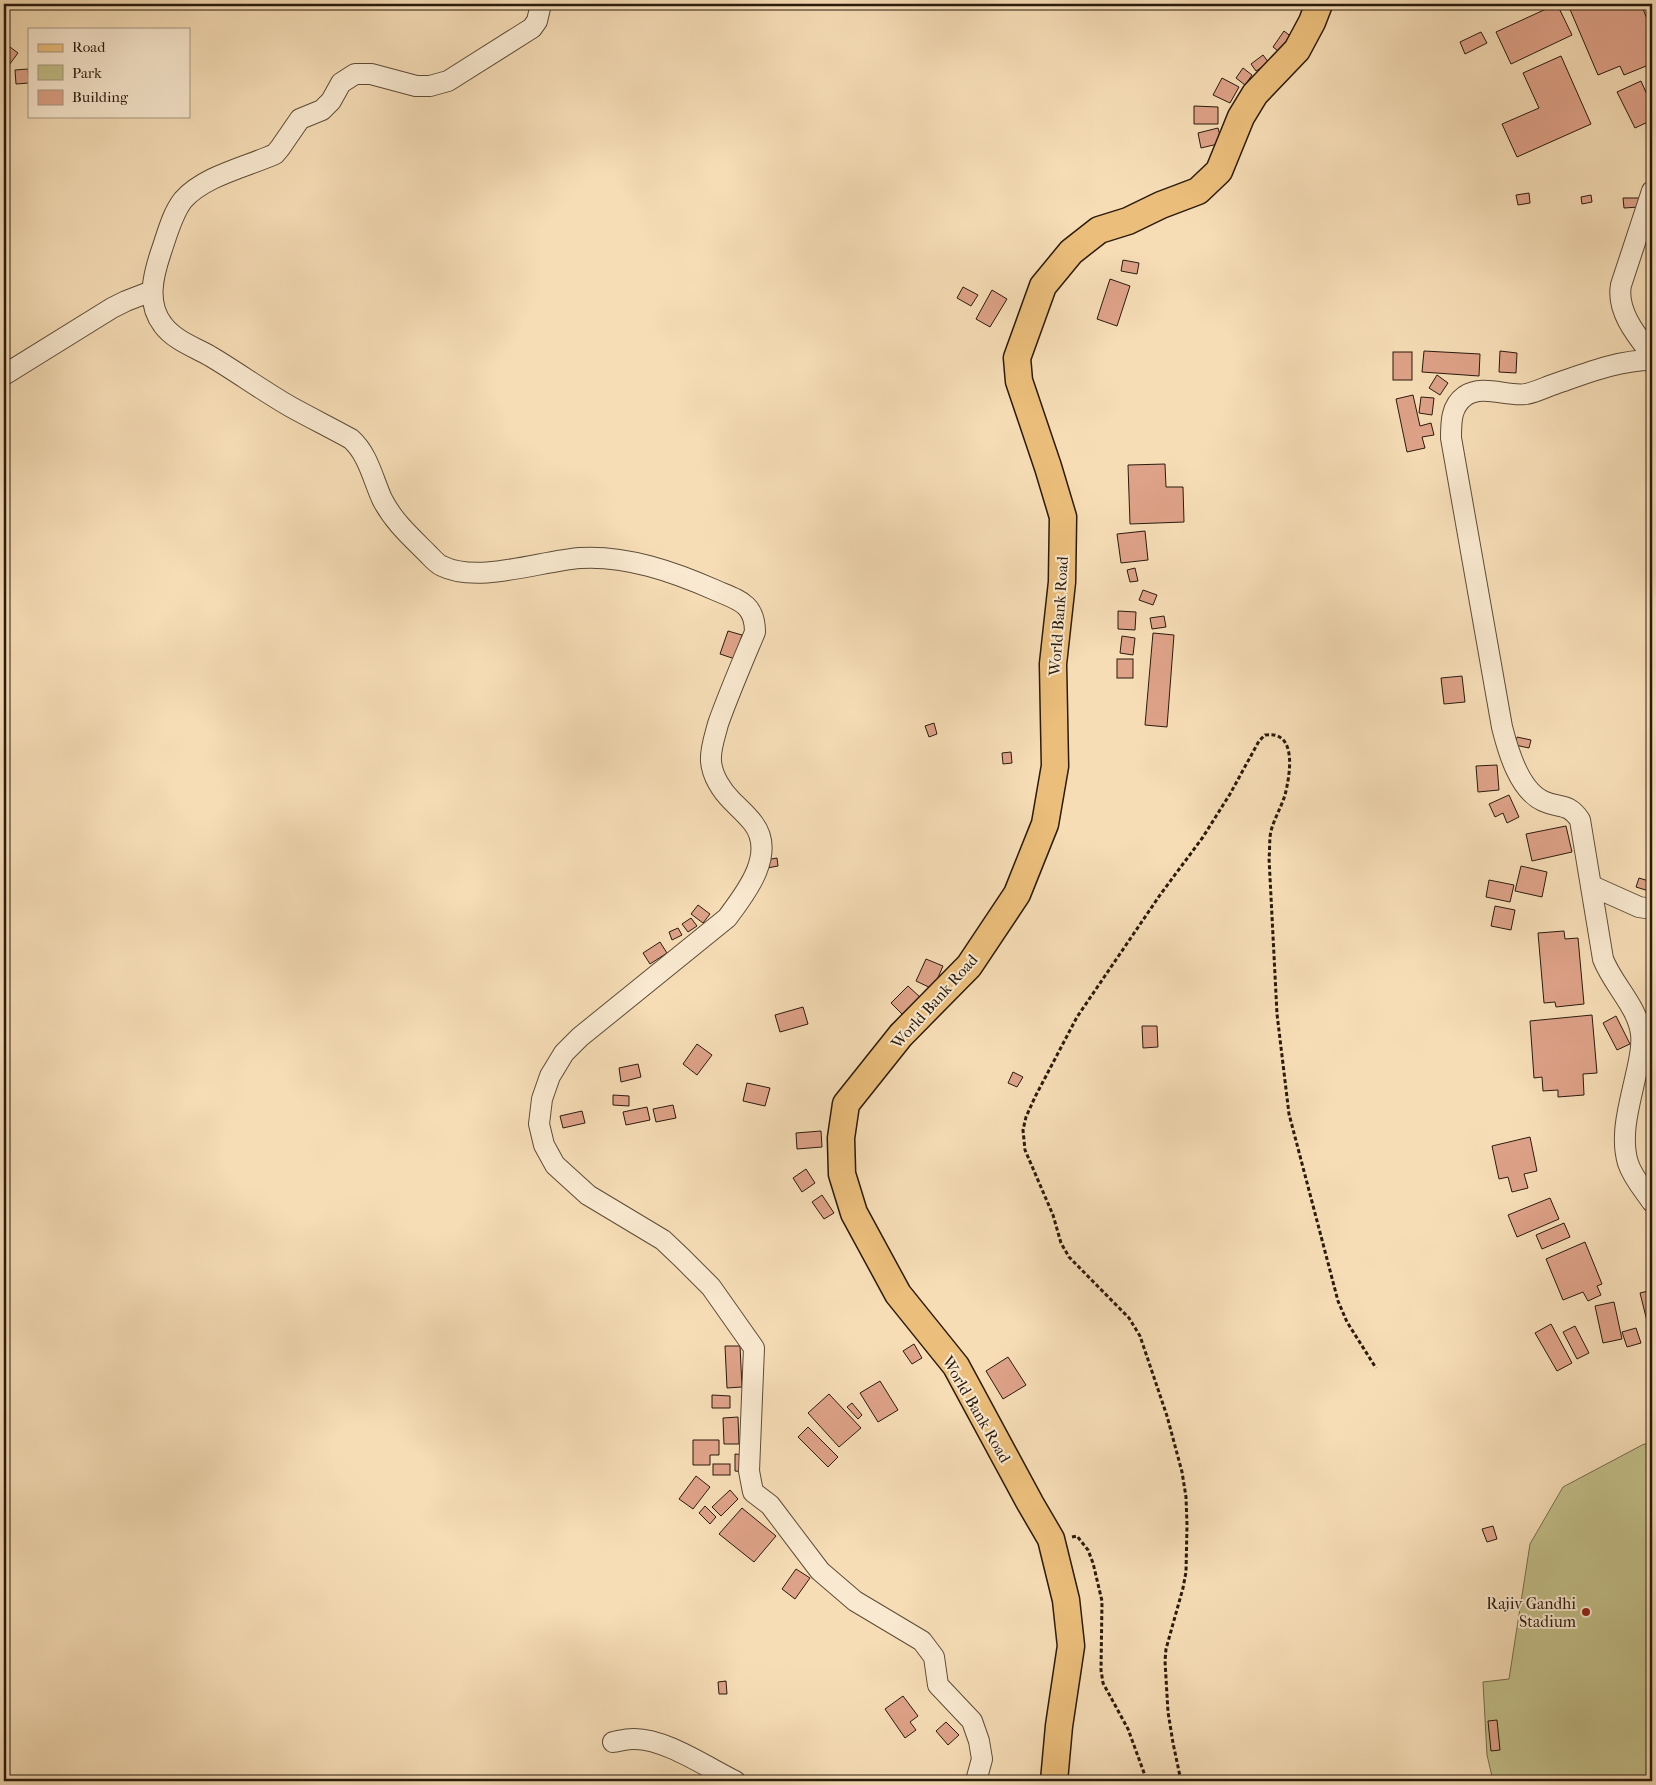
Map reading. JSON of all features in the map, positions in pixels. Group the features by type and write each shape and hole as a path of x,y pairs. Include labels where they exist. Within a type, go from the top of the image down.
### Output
{"main road":[{"name":"World Bank Road","path":"1054,1781 1058,1726 1071,1646 1066,1600 1051,1538 956,1366 898,1294 854,1213 842,1174 841,1138 846,1104 901,1035 969,966 1017,894 1045,824 1055,766 1053,664 1062,582 1063,517 1019,380 1017,358 1043,286 1072,252 1099,230 1128,221 1160,205 1198,191 1219,172 1241,117 1255,94 1297,50 1319,4"}],"street":[{"path":"540,4 537,21 532,28 448,81 430,86 416,86 371,74 355,74 341,83 331,101 322,110 300,119 275,154 213,179 196,188 182,201 173,219 154,271 152,291 155,309 163,325 177,338 291,407 351,439 359,446 383,500 392,515 404,530 440,566 461,573 484,573 580,558 610,558 663,570 692,580 742,601 751,610 755,622 755,632 726,700 713,742 711,762 715,776 724,792 754,824 761,838 761,852 757,870 742,897 727,918 580,1037 564,1053 547,1084 542,1099 539,1124 544,1145 555,1165 588,1195 663,1240 712,1287 754,1348 749,1471 753,1492 770,1505 820,1571 854,1601 922,1641 934,1657 938,1684 972,1722 979,1741 982,1759 976,1781"},
{"path":"1652,191 1619,296 1629,323 1652,356"},
{"path":"4,375 112,308 152,291"},
{"path":"1652,360 1636,360 1598,369 1527,394 1479,392 1466,396 1455,407 1451,419 1451,438 1502,727 1508,749 1519,775 1535,796 1545,802 1567,806 1575,812 1580,820 1603,959 1608,973 1635,1015 1641,1034 1642,1047 1626,1126 1625,1147 1628,1164 1635,1178 1652,1202"},
{"path":"1592,886 1639,908 1652,909"},
{"path":"613,1742 632,1739 649,1740 735,1781"}],"path":[{"path":"1182,1781 1168,1712 1165,1661 1166,1649 1186,1572 1186,1497 1182,1472 1167,1416 1140,1336 1129,1318 1068,1257 1025,1150 1023,1130 1026,1117 1077,1016 1160,895 1203,837 1230,794 1259,741 1265,735 1272,734 1281,737 1287,744 1289,754 1290,771 1284,796 1270,833 1269,858 1277,1014 1289,1114 1338,1300 1347,1322 1376,1368"},
{"path":"1051,1538 1077,1536 1088,1550 1102,1600 1101,1670 1103,1683 1128,1729 1147,1781"}],"green space":[{"name":"Rajiv Gandhi Stadium","path":"1644,1444 1652,1445 1652,1781 1493,1781 1487,1755 1483,1682 1509,1679 1530,1544 1563,1487"}],"building":[{"path":"1557,4 1572,35 1511,64 1496,32"},
{"path":"1576,4 1641,4 1652,31 1652,53 1647,55 1651,64 1624,75 1620,66 1598,75 1569,7"},
{"path":"1284,31 1293,38 1282,54 1273,47"},
{"path":"1481,32 1487,43 1465,54 1460,42"},
{"path":"6,44 18,53 9,65 4,62 4,47"},
{"path":"1263,55 1269,63 1256,71 1251,64"},
{"path":"1561,56 1591,124 1517,157 1502,124 1539,108 1523,73"},
{"path":"1243,68 1252,75 1245,85 1236,78"},
{"path":"28,69 28,83 16,84 15,70"},
{"path":"1222,78 1239,87 1230,103 1213,95"},
{"path":"1641,81 1652,106 1652,120 1635,128 1617,92"},
{"path":"1194,106 1218,107 1218,124 1194,124"},
{"path":"1218,128 1222,143 1201,148 1198,133"},
{"path":"1529,193 1530,203 1518,205 1516,195"},
{"path":"1591,195 1592,202 1582,204 1581,197"},
{"path":"1623,198 1639,198 1639,207 1624,208"},
{"path":"1123,260 1139,263 1137,274 1121,271"},
{"path":"1110,279 1130,286 1117,326 1097,319"},
{"path":"963,287 978,295 971,306 957,298"},
{"path":"992,290 1007,299 990,327 976,319"},
{"path":"1424,351 1480,354 1479,376 1422,372"},
{"path":"1500,351 1517,353 1516,373 1499,372"},
{"path":"1393,352 1412,352 1412,380 1393,380"},
{"path":"1437,375 1448,383 1440,395 1429,388"},
{"path":"1413,395 1420,426 1431,423 1434,435 1422,437 1425,448 1407,452 1396,399"},
{"path":"1421,397 1434,398 1432,415 1419,413"},
{"path":"1165,464 1166,487 1183,487 1184,522 1130,524 1128,465"},
{"path":"1145,531 1148,560 1121,563 1117,534"},
{"path":"1135,568 1138,581 1130,582 1127,570"},
{"path":"1143,590 1157,595 1153,605 1139,600"},
{"path":"1118,611 1136,612 1135,630 1118,629"},
{"path":"1164,616 1166,627 1152,629 1150,618"},
{"path":"728,631 742,635 735,659 720,654"},
{"path":"1153,633 1174,635 1167,727 1145,725"},
{"path":"1122,636 1135,638 1133,655 1120,653"},
{"path":"1117,659 1133,659 1133,678 1117,678"},
{"path":"1462,676 1465,702 1444,704 1441,678"},
{"path":"934,723 937,734 929,737 925,726"},
{"path":"1517,737 1531,740 1529,748 1515,745"},
{"path":"1011,752 1012,763 1003,764 1002,753"},
{"path":"1497,765 1499,790 1478,792 1476,766"},
{"path":"1509,795 1519,817 1507,823 1503,813 1495,817 1489,804"},
{"path":"1566,826 1572,852 1532,861 1526,834"},
{"path":"777,858 778,866 767,868 766,860"},
{"path":"1521,866 1547,872 1542,897 1515,891"},
{"path":"1639,878 1652,882 1652,892 1636,887"},
{"path":"1489,880 1514,885 1510,902 1486,897"},
{"path":"698,905 710,914 703,923 691,914"},
{"path":"1495,906 1515,910 1511,930 1491,926"},
{"path":"691,918 697,926 688,932 682,924"},
{"path":"678,928 682,935 672,940 669,932"},
{"path":"1564,931 1565,939 1578,938 1584,1004 1556,1007 1555,1002 1544,1003 1538,933"},
{"path":"660,942 667,953 650,964 643,953"},
{"path":"926,959 943,966 933,989 916,981"},
{"path":"908,986 921,998 904,1016 891,1003"},
{"path":"803,1007 808,1024 780,1032 775,1015"},
{"path":"1592,1015 1597,1073 1583,1074 1584,1095 1558,1097 1558,1090 1543,1091 1542,1077 1534,1078 1530,1021"},
{"path":"1616,1016 1630,1044 1617,1050 1603,1023"},
{"path":"1142,1026 1157,1026 1158,1047 1143,1048"},
{"path":"697,1044 712,1055 697,1075 683,1064"},
{"path":"638,1064 641,1077 621,1082 619,1068"},
{"path":"1013,1072 1023,1077 1017,1087 1008,1083"},
{"path":"747,1083 770,1088 765,1106 743,1101"},
{"path":"613,1095 629,1096 629,1106 613,1105"},
{"path":"673,1105 676,1118 656,1122 653,1109"},
{"path":"647,1107 650,1120 626,1125 623,1112"},
{"path":"582,1111 585,1123 563,1128 560,1116"},
{"path":"821,1131 822,1147 797,1149 796,1133"},
{"path":"1530,1137 1537,1171 1524,1174 1528,1188 1512,1192 1508,1177 1499,1179 1492,1146"},
{"path":"806,1169 815,1183 802,1192 793,1178"},
{"path":"822,1195 834,1213 824,1219 812,1202"},
{"path":"1550,1198 1559,1219 1517,1237 1508,1215"},
{"path":"1564,1223 1570,1237 1542,1249 1536,1235"},
{"path":"1585,1242 1602,1284 1597,1286 1601,1295 1588,1301 1583,1292 1563,1300 1546,1259"},
{"path":"1652,1290 1652,1320 1647,1321 1640,1293"},
{"path":"1614,1302 1622,1339 1603,1343 1595,1306"},
{"path":"1551,1324 1572,1363 1557,1371 1535,1333"},
{"path":"1575,1326 1589,1353 1577,1359 1563,1332"},
{"path":"1636,1328 1641,1343 1627,1347 1622,1332"},
{"path":"914,1344 922,1358 912,1364 903,1351"},
{"path":"725,1346 740,1346 742,1387 727,1388"},
{"path":"1008,1357 1026,1385 1003,1399 986,1371"},
{"path":"880,1381 898,1410 878,1422 860,1393"},
{"path":"829,1394 861,1428 839,1447 808,1413"},
{"path":"712,1395 730,1396 730,1408 712,1408"},
{"path":"852,1403 862,1415 858,1419 847,1407"},
{"path":"738,1417 739,1444 724,1444 723,1418"},
{"path":"808,1427 838,1457 828,1467 798,1437"},
{"path":"693,1440 719,1440 719,1455 710,1455 710,1465 693,1465"},
{"path":"735,1454 746,1455 745,1472 735,1471"},
{"path":"713,1464 730,1464 730,1475 713,1475"},
{"path":"696,1476 710,1487 693,1509 679,1499"},
{"path":"730,1490 738,1499 721,1516 712,1507"},
{"path":"705,1506 716,1517 710,1524 699,1513"},
{"path":"742,1508 776,1536 754,1562 719,1534"},
{"path":"1493,1526 1497,1539 1487,1542 1482,1529"},
{"path":"796,1569 810,1578 795,1599 782,1589"},
{"path":"726,1681 727,1694 719,1694 718,1682"},
{"path":"903,1696 918,1716 910,1722 916,1730 905,1738 885,1709"},
{"path":"1497,1720 1500,1750 1491,1751 1488,1721"},
{"path":"946,1722 959,1735 948,1745 936,1731"}],"place":[{"name":"Rajiv Gandhi Stadium","path":"1586,1612"}]}
